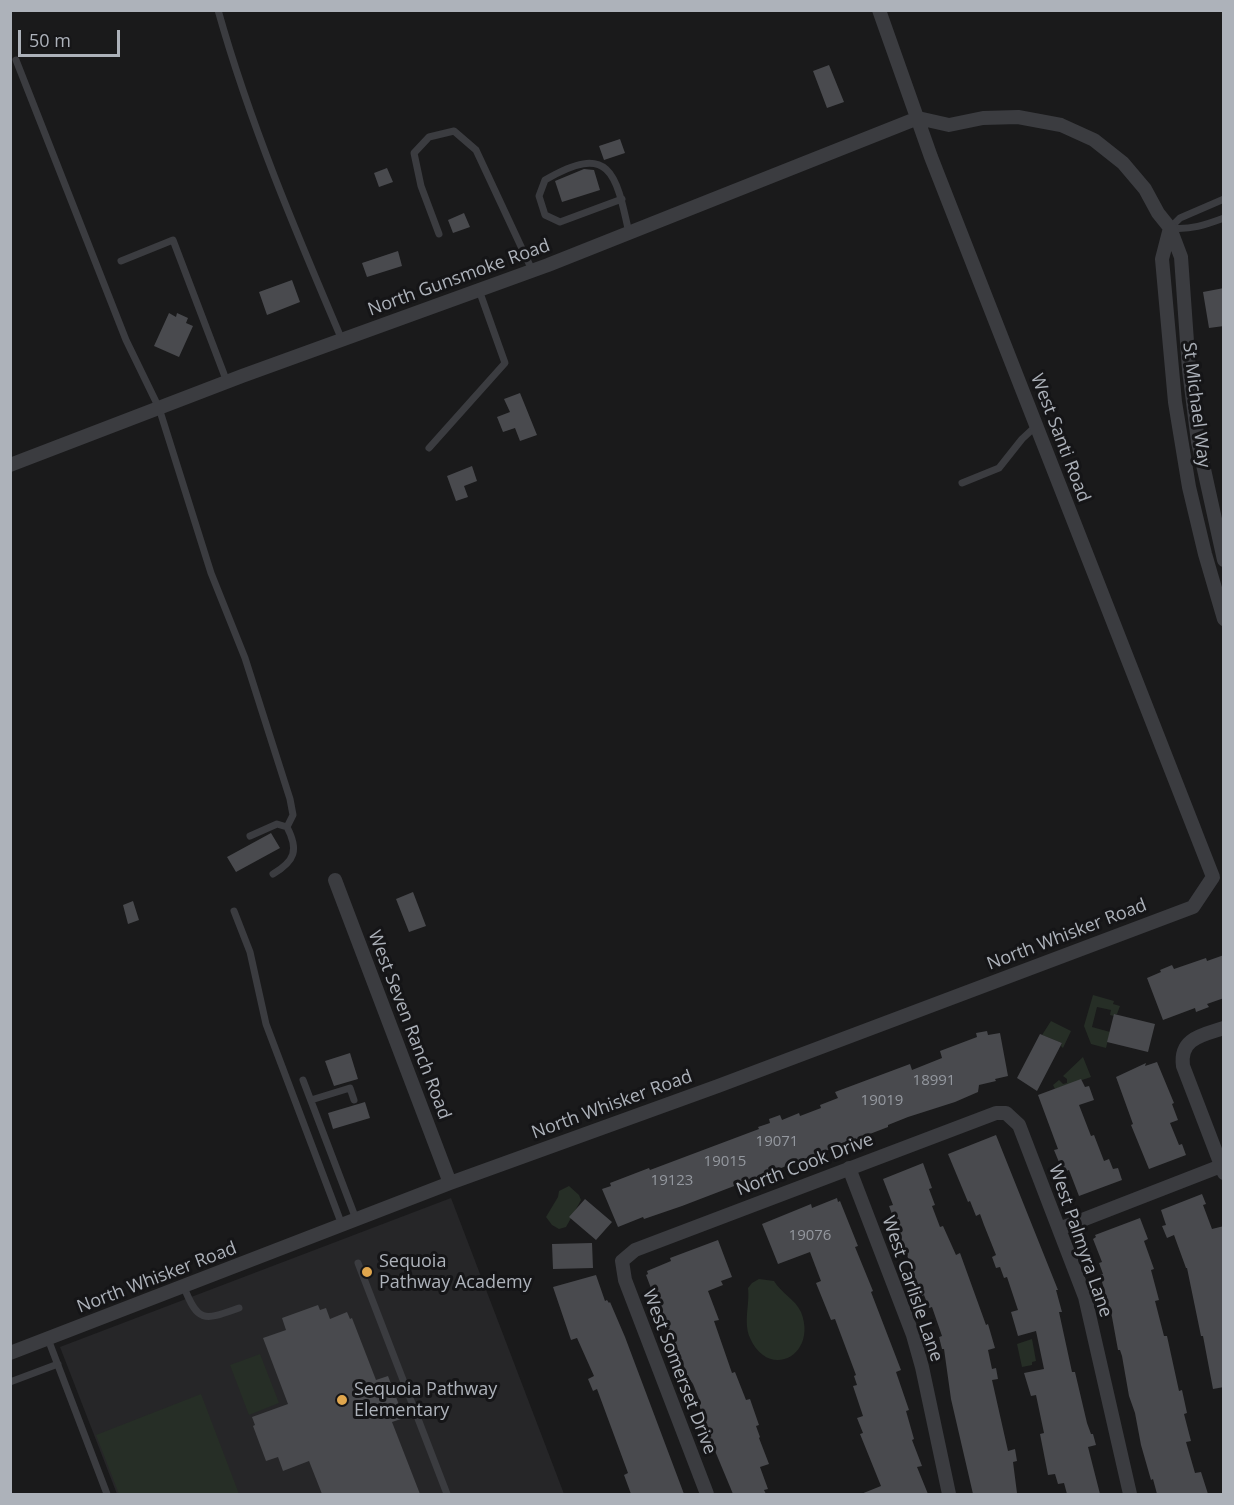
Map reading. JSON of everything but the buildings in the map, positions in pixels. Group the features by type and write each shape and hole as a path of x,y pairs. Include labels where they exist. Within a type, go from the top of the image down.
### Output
{"street":[{"name":"West Santi Road","path":"879,10 931,157 1213,877"},
{"name":"St Michael Way","path":"918,118 949,125 983,118 1018,117 1061,124 1094,140 1123,163 1145,189 1158,213 1170,228 1181,257 1190,383 1203,474 1223,553"},
{"name":"North Gunsmoke Road","path":"10,465 629,233 918,118"},
{"name":"St Michael Way","path":"1170,228 1162,259 1174,385 1189,487 1204,554 1224,619"},
{"name":"North Whisker Road","path":"10,1353 450,1183 718,1086 1193,907 1213,877"},
{"name":"West Seven Ranch Road","path":"335,880 450,1183"},
{"path":"1059,1230 1222,1170 1183,1066 1183,1049 1195,1038 1224,1028"},
{"name":"North Cook Drive","path":"622,1261 635,1250 988,1114 1006,1113"},
{"name":"West Palmyra Lane","path":"1006,1113 1019,1125 1084,1297 1130,1494"},
{"name":"West Carlisle Lane","path":"849,1168 913,1335 949,1494"},
{"name":"West Somerset Drive","path":"622,1261 625,1280 707,1494"}],"lane":[{"path":"218,10 234,68 264,151 342,340"},
{"path":"16,60 126,340 159,408 211,573 245,658 290,799 293,815 287,827"},
{"path":"439,234 421,186 414,153 429,137 454,131 476,150 532,270"},
{"path":"622,200 560,222 545,215 539,195 544,180 560,171 586,162 600,165 611,174 622,200 629,233"},
{"path":"1170,228 1180,218 1224,199"},
{"path":"1170,228 1192,229 1224,218"},
{"path":"121,261 172,240 227,382"},
{"path":"429,448 505,363 479,290"},
{"path":"1174,385 1190,383"},
{"path":"962,483 999,468 1036,426"},
{"path":"1204,554 1223,553"},
{"path":"250,836 277,824 287,827 292,837 294,850 292,860 273,874"},
{"path":"234,911 250,952 266,1024 342,1225"},
{"path":"303,1080 356,1219"},
{"path":"310,1100 350,1088 354,1100"},
{"path":"358,1263 447,1494"},
{"path":"184,1287 191,1306 198,1314 209,1317 239,1308"},
{"path":"48,1339 107,1494"},
{"path":"10,1382 58,1364"}],"shaded area":[{"path":"1093,995 1114,1001 1113,1004 1120,1006 1114,1016 1110,1015 1111,1010 1097,1007 1092,1027 1110,1032 1106,1048 1091,1044 1084,1026"},
{"path":"1051,1021 1071,1031 1063,1048 1062,1043 1042,1035"},
{"path":"1083,1057 1091,1077 1055,1089 1053,1085 1059,1080 1063,1084 1067,1083 1067,1079 1063,1076"},
{"path":"569,1186 581,1200 566,1227 559,1229 552,1225 546,1217 559,1191"},
{"name":"Sequoia Pathway Academy","path":"451,1198 564,1494 117,1494 60,1347"},
{"path":"759,1279 774,1281 801,1312 804,1327 803,1340 789,1357 779,1360 768,1358 758,1351 750,1338 747,1326 748,1288"},
{"path":"1032,1339 1036,1361 1032,1362 1032,1365 1022,1367 1017,1344"},
{"path":"260,1354 279,1403 249,1415 230,1365"},
{"path":"201,1394 239,1494 119,1494 96,1435"}],"place":[{"name":"Sequoia Pathway Academy","path":"367,1272"},
{"name":"Sequoia Pathway Elementary","path":"342,1400"}]}
